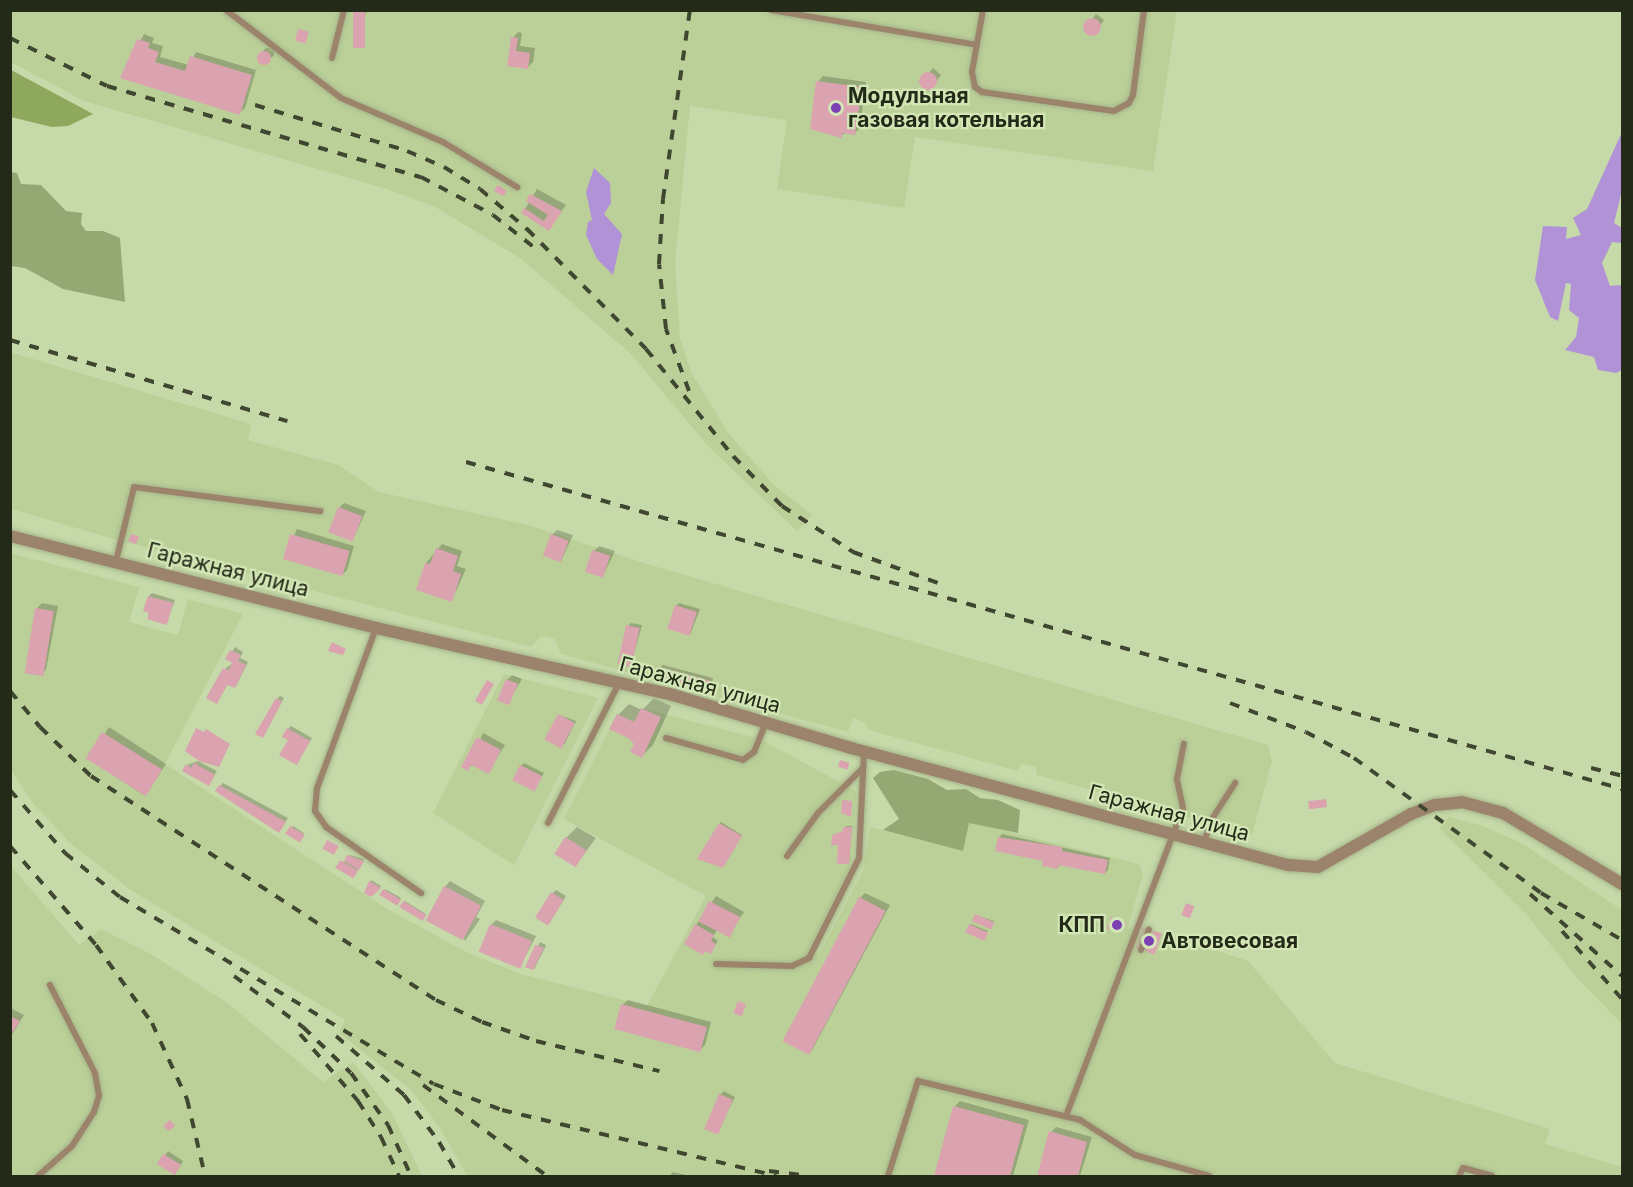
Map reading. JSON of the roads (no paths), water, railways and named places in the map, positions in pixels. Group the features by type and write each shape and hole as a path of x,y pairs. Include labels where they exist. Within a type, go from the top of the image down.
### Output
{"street":[{"name":"Гаражная улица","path":"10,536 376,628 619,682 766,722 864,752 1203,843 1308,868 1329,862 1371,837 1435,805 1476,804 1518,821 1623,884"}],"lane":[{"path":"226,10 341,98 442,142 517,188"},
{"path":"332,58 344,10"},
{"path":"771,10 977,45"},
{"path":"983,10 973,80 982,92 1114,111 1129,103 1133,95 1144,10"},
{"path":"116,561 134,487 320,511"},
{"path":"376,628 317,788 315,811 326,827 421,893"},
{"path":"548,823 619,682"},
{"path":"666,738 743,760 754,752 766,722"},
{"path":"1066,1116 1134,930 1183,808 1177,779 1184,744"},
{"path":"716,964 792,966 809,958 855,870 864,752"},
{"path":"787,856 818,813 863,768"},
{"path":"1203,843 1212,819 1235,783"},
{"path":"1141,950 1149,929"},
{"path":"38,1176 72,1146 94,1112 99,1096 95,1073 50,985"},
{"path":"888,1176 918,1081 1066,1116 1093,1127 1135,1155 1209,1176"},
{"path":"1459,1176 1463,1168 1492,1176"}],"railway":[{"path":"689,391 666,329 659,264 663,199 690,10"},
{"path":"10,38 107,86 421,177 493,215 540,252"},
{"path":"255,105 407,151 444,167 480,189 527,229 646,349 733,456 782,506 853,552 943,585"},
{"path":"10,340 287,421"},
{"path":"466,462 1622,789"},
{"path":"10,691 40,727 91,776 436,1000 482,1022 536,1041 659,1071"},
{"path":"1230,703 1306,732 1354,758 1541,893 1622,940"},
{"path":"1591,768 1622,776"},
{"path":"10,790 65,853 120,897 434,1084 502,1110 776,1176"},
{"path":"10,846 96,945 152,1023 187,1099 205,1176"},
{"path":"1530,894 1622,976"},
{"path":"1562,931 1622,999"},
{"path":"234,976 303,1027 351,1073 388,1125 411,1176"},
{"path":"300,1034 358,1101 381,1137 399,1176"},
{"path":"336,1036 404,1095 439,1142 459,1176"},
{"path":"423,1085 547,1176"},
{"path":"769,1171 808,1176"}],"place":[{"name":"Модульная газовая котельная","path":"836,108"},
{"name":"КПП","path":"1117,925"},
{"name":"Автовесовая","path":"1149,941"}]}
